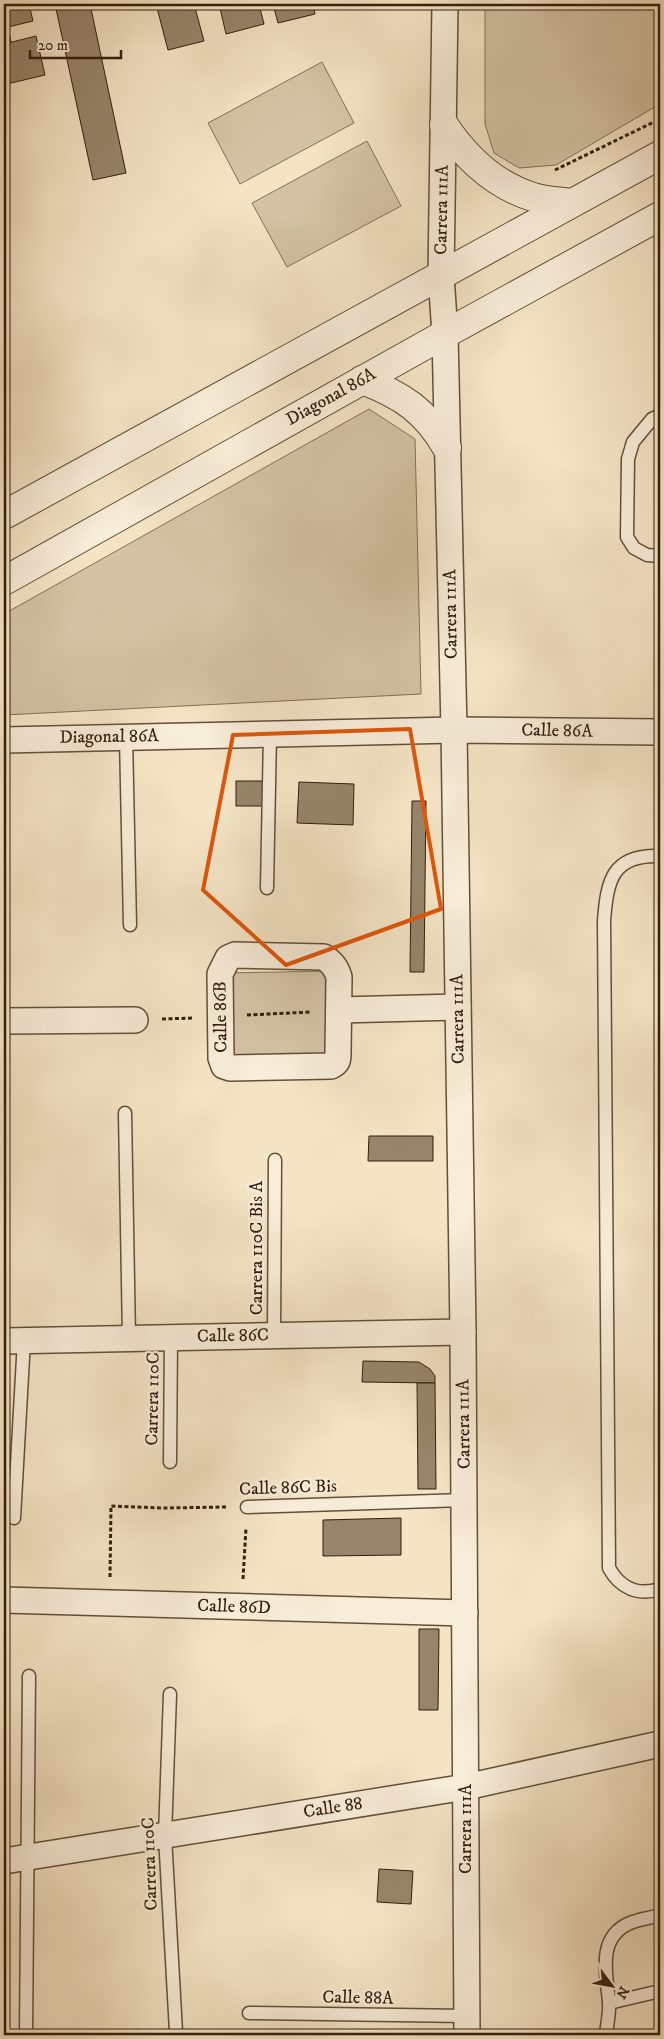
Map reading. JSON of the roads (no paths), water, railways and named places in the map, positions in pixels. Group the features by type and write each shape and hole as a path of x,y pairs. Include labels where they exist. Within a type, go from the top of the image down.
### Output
{"street":[{"name":"Carrera 111A","path":"445,4 441,276 445,334 454,730 463,1332 467,2026"},
{"path":"444,125 467,156 481,170 497,181 533,197 572,203"},
{"path":"4,515 660,155"},
{"name":"Diagonal 86A","path":"4,581 362,380 660,216"},
{"path":"362,380 388,390 423,414 447,448"},
{"name":"Diagonal 86A","path":"4,740 454,730"},
{"name":"Calle 86A","path":"454,730 660,732"},
{"name":"Calle 86B","path":"235,955 324,957 332,962 337,969 339,977 339,1010 338,1061 331,1066 230,1068 222,1063 219,984 222,966 228,958 235,955"},
{"path":"339,1010 458,1007"},
{"path":"4,1022 135,1020"},
{"name":"Calle 86C","path":"14,1340 463,1332"},
{"name":"Calle 86D","path":"4,1600 465,1613"},
{"name":"Calle 88","path":"15,1860 466,1787 660,1744"}],"lane":[{"path":"660,415 652,420 633,442 628,460 627,537 634,548 647,555 660,556"},
{"path":"267,888 270,734"},
{"path":"126,737 130,925"},
{"path":"660,856 629,861 614,873 606,894 604,921 609,1568 617,1581 631,1589 651,1592 660,1589"},
{"path":"125,1113 129,1338"},
{"name":"Carrera 110C Bis A","path":"274,1335 275,1160"},
{"name":"Carrera 110C","path":"170,1462 171,1336"},
{"path":"14,1340 14,1518"},
{"name":"Calle 86C Bis","path":"247,1507 464,1500"},
{"path":"26,2035 15,1860 29,1676"},
{"name":"Carrera 110C","path":"170,1694 165,1836 176,2032"},
{"path":"606,2035 609,2003 604,1970 606,1952 612,1936 629,1923 660,1915"},
{"path":"609,2003 660,1991"},
{"name":"Calle 88A","path":"249,2013 467,2026"}]}
